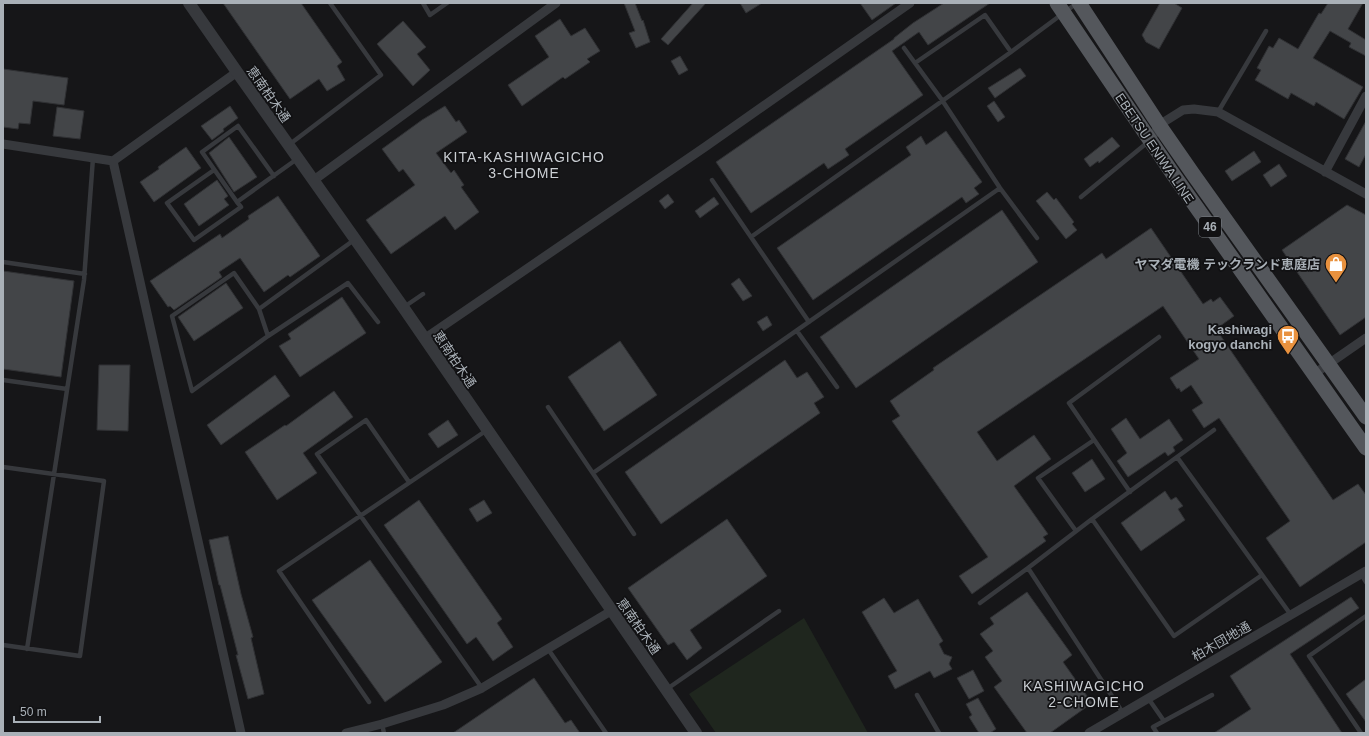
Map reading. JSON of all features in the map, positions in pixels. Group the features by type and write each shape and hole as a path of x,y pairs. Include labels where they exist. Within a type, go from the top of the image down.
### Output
{"main road":[{"name":"EBETSU ENIWA LINE","path":"1078,3 1159,125 1366,417"},
{"name":"EBETSU ENIWA LINE","path":"1060,8 1150,141 1366,448"}],"street":[{"name":"恵南柏木通","path":"190,3 288,145 403,307 696,733"},
{"path":"314,180 556,3"},
{"path":"424,339 699,151 910,3"},
{"path":"3,144 113,161 237,72"},
{"path":"1325,172 1366,96"},
{"path":"1150,141 1159,125 1183,110 1194,109 1218,112 1366,194"},
{"path":"113,161 241,733"},
{"path":"1314,374 1366,338"},
{"name":"柏木団地通","path":"1090,733 1363,572"},
{"path":"346,733 383,729 482,688 611,611"}],"lane":[{"path":"288,145 381,75 330,3"},
{"path":"424,3 430,15 447,3"},
{"path":"751,238 1011,52 1060,8 1078,3"},
{"path":"915,63 986,14 1011,52"},
{"path":"1218,112 1266,30"},
{"path":"904,48 942,100 1000,188 1037,238"},
{"path":"214,170 167,203 194,240 241,206 202,152 238,126 274,176"},
{"path":"1081,197 1150,141"},
{"path":"27,649 84,274 92,158"},
{"path":"238,202 298,158"},
{"path":"712,180 809,322"},
{"path":"593,474 1000,188"},
{"path":"259,308 355,239"},
{"path":"3,262 84,274"},
{"path":"268,336 259,308 234,273 172,316 192,391 268,336 348,283 378,322"},
{"path":"403,307 423,294"},
{"path":"797,331 837,387"},
{"path":"1130,492 1069,403 1159,337"},
{"path":"3,380 67,389"},
{"path":"548,407 634,534"},
{"path":"409,482 366,420 316,454 482,688"},
{"path":"369,702 279,571 487,430"},
{"path":"980,603 1214,430"},
{"path":"1076,531 1038,478 1094,440"},
{"path":"1177,457 1291,614"},
{"path":"3,467 104,481 80,656 3,645"},
{"path":"1092,519 1174,636 1262,574"},
{"path":"1028,568 1123,713"},
{"path":"1363,572 1366,582"},
{"path":"666,690 779,611"},
{"path":"1361,733 1309,656 1366,616"},
{"path":"548,649 606,733"},
{"path":"1157,733 1153,727 1212,694"},
{"path":"917,695 939,733"},
{"path":"1148,698 1164,721"}],"shaded area":[{"path":"804,618 868,733 716,733 689,694"}],"building":[{"path":"223,3 301,3 342,62 337,66 345,80 327,91 319,79 290,99"},
{"path":"624,3 635,3 642,21 643,20 650,42 636,48 629,33 635,31"},
{"path":"693,3 706,3 668,45 661,39"},
{"path":"740,3 762,3 746,13"},
{"path":"860,3 896,3 872,20"},
{"path":"944,3 990,3 928,45 919,32 892,51 923,95 845,149 849,155 828,169 824,163 751,213 716,162 894,39 913,23"},
{"path":"1160,3 1174,3 1182,8 1159,49 1146,42 1142,35"},
{"path":"1328,3 1363,3 1348,29 1366,40 1366,56 1349,47 1351,43 1330,31 1313,58 1363,87 1344,119 1316,102 1314,106 1291,93 1288,99 1255,80 1261,70 1257,68 1269,46 1273,48 1279,38 1298,49 1319,13 1321,14"},
{"path":"560,19 571,36 585,28 600,51 587,59 590,62 565,79 563,77 522,106 508,85 549,57 535,36"},
{"path":"403,21 426,47 417,54 430,70 413,86 377,44"},
{"path":"680,56 688,70 679,75 671,61"},
{"path":"1020,68 1026,76 995,98 988,88"},
{"path":"3,69 68,78 64,105 33,101 30,124 19,123 18,129 3,127"},
{"path":"994,101 1005,117 998,122 987,106"},
{"path":"230,106 238,118 223,129 224,131 212,140 201,126"},
{"path":"445,106 456,122 459,120 467,132 436,153 451,173 454,170 464,185 461,187 479,212 455,230 445,216 391,254 366,220 415,185 403,169 399,172 382,149 422,120"},
{"path":"57,107 84,111 80,139 53,136"},
{"path":"1366,121 1366,154 1359,167 1345,159"},
{"path":"946,131 982,182 974,188 979,194 966,203 962,197 813,300 777,248 911,155 906,147 921,136 926,145"},
{"path":"229,137 257,177 234,192 209,153"},
{"path":"1112,137 1120,146 1099,163 1098,161 1090,167 1084,159"},
{"path":"186,147 201,168 154,202 140,182"},
{"path":"1254,151 1261,162 1232,181 1225,171"},
{"path":"1279,164 1287,176 1271,187 1263,175"},
{"path":"217,180 228,196 224,199 229,205 199,226 184,204"},
{"path":"1047,192 1054,200 1056,198 1074,222 1072,224 1077,230 1066,239 1036,201"},
{"path":"668,194 674,202 665,209 659,201"},
{"path":"278,196 320,256 290,277 288,275 264,292 240,258 219,272 222,277 174,310 170,306 168,307 150,281 220,234 222,238 249,219 248,216"},
{"path":"714,197 719,204 700,218 695,211"},
{"name":"ヤマダ電機 テックランド恵庭店","path":"1347,205 1366,215 1366,317 1340,335 1282,250"},
{"path":"1002,210 1038,262 856,388 820,337"},
{"path":"1151,228 1203,304 1211,299 1213,302 1220,297 1234,316 1216,329 1333,500 1358,484 1366,495 1366,542 1300,587 1266,538 1290,521 1219,418 1204,428 1192,410 1203,403 1191,385 1181,392 1179,388 1177,389 1170,378 1199,359 1163,306 977,432 997,461 1034,435 1051,459 1014,486 1048,534 1043,537 1046,541 972,594 959,576 988,557 892,421 900,416 890,401 934,370 933,368 1102,253 1106,259"},
{"path":"3,271 74,281 61,377 3,369"},
{"path":"739,278 752,296 743,301 731,284"},
{"path":"226,283 243,308 194,341 178,317"},
{"path":"342,297 366,333 300,377 279,346 291,339 288,334"},
{"path":"767,316 772,325 763,331 757,322"},
{"path":"620,341 657,395 604,431 568,377"},
{"path":"785,360 797,378 807,372 824,397 814,403 820,413 661,524 625,472"},
{"path":"99,365 130,365 128,431 97,430"},
{"path":"275,375 290,396 221,445 207,425"},
{"path":"334,391 353,417 303,453 317,473 277,500 245,452 285,425 286,426"},
{"path":"1126,418 1140,439 1169,419 1183,440 1173,447 1175,451 1168,456 1165,452 1128,477 1117,461 1127,453 1111,429"},
{"path":"448,420 458,435 438,448 428,434"},
{"path":"1092,459 1105,479 1085,492 1072,473"},
{"path":"1165,491 1171,500 1176,497 1183,506 1178,509 1185,520 1141,551 1121,523"},
{"path":"419,500 502,619 497,623 513,647 493,661 476,637 467,644 384,525"},
{"path":"484,500 492,513 477,522 469,509"},
{"path":"727,519 767,576 690,630 702,648 687,660 674,642 668,645 628,588"},
{"path":"228,536 241,594 253,637 251,638 264,694 248,699 209,540"},
{"path":"370,560 442,662 385,702 312,600"},
{"path":"1027,592 1072,655 1063,662 1092,703 1050,733 1027,733 994,687 1002,681 985,657 993,651 980,634 994,624 990,618"},
{"path":"1351,597 1359,608 1290,654 1342,733 1214,733 1251,709 1230,676"},
{"path":"884,598 894,613 918,599 943,641 939,644 944,654 952,657 949,664 952,669 934,678 930,671 895,689 888,676 897,671 862,612"},
{"path":"973,670 984,691 969,699 957,678"},
{"path":"534,678 565,723 571,720 580,733 453,733"},
{"path":"1366,679 1366,722 1346,694"},
{"path":"978,698 996,729 990,733 979,733 969,717 972,715 966,704"}],"place":[{"name":"ヤマダ電機 テックランド恵庭店","path":"1336,284"},
{"name":"Kashiwagi kogyo danchi","path":"1288,356"}],"district":[{"name":"KITA-KASHIWAGICHO 3-CHOME","path":"524,166"},
{"name":"KASHIWAGICHO 2-CHOME","path":"1084,694"}]}
